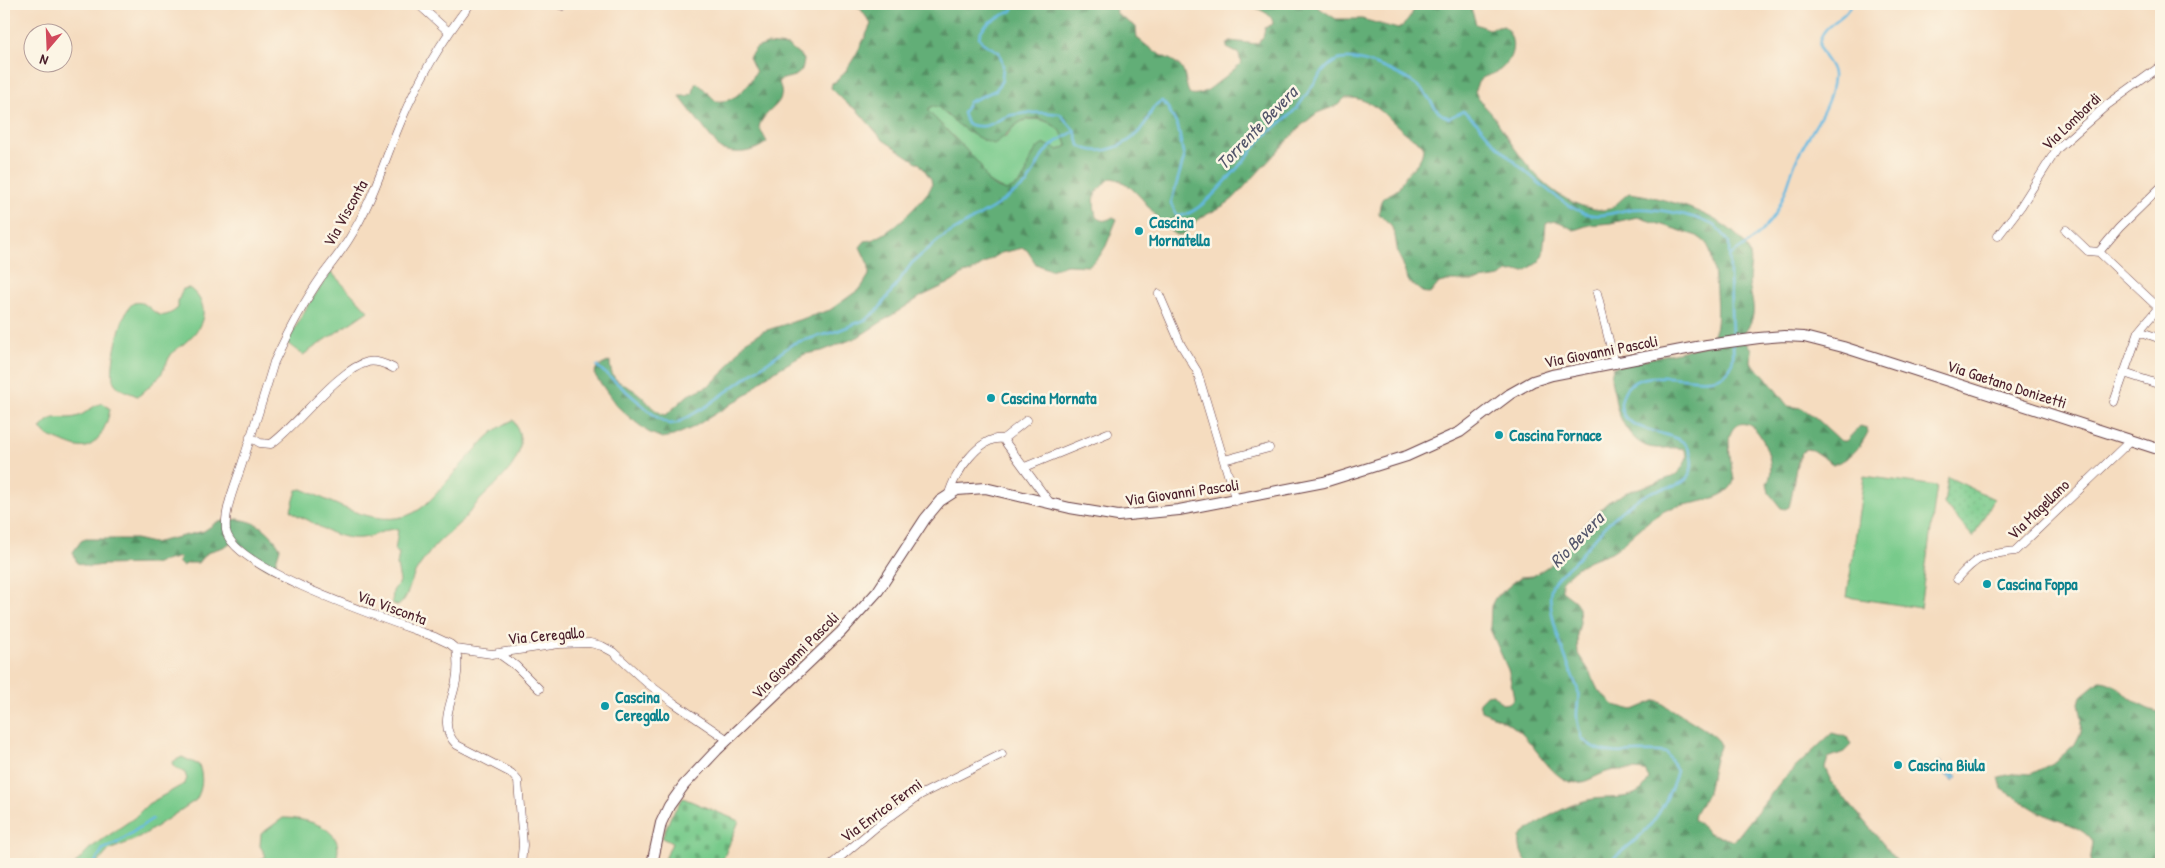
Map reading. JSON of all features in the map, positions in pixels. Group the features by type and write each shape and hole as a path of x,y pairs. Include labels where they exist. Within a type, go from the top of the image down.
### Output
{"street":[{"path":"418,4 449,32"},
{"name":"Via Visconta","path":"456,649 435,637 336,602 270,570 249,557 231,542 227,535 226,522 231,497 274,362 294,321 349,239 373,193 408,107 449,32 470,4"},
{"name":"Via Lombardi","path":"1998,236 2022,206 2057,149 2107,105 2161,66"},
{"path":"2099,252 2113,235 2161,187"},
{"path":"2066,230 2088,251 2099,252 2160,309 2139,331 2114,402"},
{"path":"1598,293 1614,364"},
{"path":"1160,294 1181,345 1197,372 1236,500"},
{"path":"2139,331 2161,338"},
{"name":"Via Giovanni Pascoli","path":"652,864 661,823 669,806 690,778 826,648 886,580 925,519 940,501 949,494 965,488 986,488 1093,513 1125,516 1157,514 1324,482 1399,459 1433,446 1460,432 1510,394 1533,381 1552,375 1718,343 1744,340 1796,337 1843,347"},
{"name":"Via Gaetano Donizetti","path":"1843,347 2161,450"},
{"path":"250,437 260,443 271,444 336,382 353,369 368,361 386,364 393,368"},
{"path":"2124,373 2161,386"},
{"path":"949,494 954,480 979,447 992,439 1003,439 1027,420"},
{"path":"1025,467 1108,433"},
{"path":"1003,439 1050,503"},
{"name":"Via Magellano","path":"1957,580 1972,562 1991,554 2015,551 2130,441"},
{"path":"1224,460 1269,448"},
{"name":"Via Ceregallo","path":"456,649 492,654 559,644 590,643 602,646 612,652 674,704 728,740"},
{"path":"456,649 457,674 447,715 446,729 450,738 457,745 511,773 518,781 523,846 521,864"},
{"path":"498,653 528,677 539,689"},
{"name":"Via Enrico Fermi","path":"832,864 876,827 920,795 1002,754"}],"green space":[{"path":"852,4 1113,4 1118,15 1136,27 1137,38 1153,51 1180,66 1184,72 1188,91 1190,94 1194,94 1208,90 1241,63 1239,54 1227,48 1230,41 1257,44 1263,37 1265,28 1273,24 1267,14 1248,4 1313,4 1336,19 1362,19 1398,29 1409,18 1415,4 1478,4 1471,8 1476,24 1488,29 1504,26 1511,37 1512,48 1509,60 1505,65 1500,70 1479,81 1475,91 1515,149 1538,177 1566,199 1583,206 1605,210 1613,207 1629,193 1644,195 1697,211 1729,229 1741,240 1750,256 1749,282 1753,314 1743,336 1743,342 1752,349 1751,363 1764,375 1788,406 1802,408 1815,417 1841,441 1846,441 1860,426 1867,428 1868,432 1862,443 1849,457 1833,464 1812,450 1805,449 1796,469 1789,507 1785,509 1781,508 1769,493 1767,483 1771,470 1770,462 1761,437 1757,431 1747,424 1739,424 1733,428 1729,441 1734,480 1726,492 1710,499 1678,506 1661,513 1645,524 1614,551 1581,565 1562,582 1562,591 1575,601 1579,607 1578,654 1598,690 1614,705 1633,710 1657,700 1711,734 1720,743 1708,792 1694,819 1709,833 1734,841 1782,780 1832,733 1847,737 1851,745 1844,752 1828,758 1825,768 1832,783 1900,864 1528,864 1521,851 1520,837 1533,826 1581,802 1623,797 1639,792 1649,778 1645,771 1619,770 1605,772 1580,782 1570,782 1556,774 1517,729 1481,711 1479,702 1486,695 1493,694 1502,704 1509,703 1514,698 1509,672 1490,629 1491,606 1495,598 1520,577 1533,576 1553,563 1588,521 1608,502 1627,492 1672,477 1682,468 1687,455 1684,449 1649,447 1630,434 1618,412 1611,374 1614,367 1707,345 1715,330 1717,316 1715,284 1710,253 1708,246 1697,236 1637,217 1611,223 1589,225 1574,230 1560,222 1554,221 1546,224 1543,254 1539,262 1525,271 1508,272 1500,277 1474,281 1447,281 1439,283 1430,294 1422,292 1407,280 1391,225 1379,214 1383,199 1399,188 1405,176 1419,161 1423,145 1379,110 1355,98 1345,98 1338,105 1317,113 1302,125 1234,198 1198,220 1183,234 1173,233 1132,188 1122,181 1111,178 1096,194 1096,217 1100,220 1113,217 1117,219 1106,246 1099,257 1088,266 1067,265 1050,270 1036,264 1027,250 1023,248 1001,253 971,272 963,274 952,282 922,296 858,337 822,351 805,354 780,368 765,377 748,394 692,428 673,436 662,438 648,432 629,417 616,405 594,374 597,367 610,361 615,379 634,390 658,412 666,415 688,395 710,385 723,373 745,342 764,331 830,310 861,288 869,275 869,266 860,247 865,241 882,235 900,222 929,191 932,185 931,179 920,164 883,140 857,110 846,103 831,88 832,83 848,67 871,24 860,8","holes":["930,107 938,107 971,134 994,144 1017,124 1025,120 1039,119 1057,128 1065,139 1067,146 1059,150 1045,144 1036,149 1026,174 1018,185 1006,191 988,182 980,165 928,111"]},
{"path":"767,44 788,46 804,59 801,70 796,75 778,81 781,89 779,101 766,115 759,127 767,142 756,149 745,152 720,149 679,96 687,96 693,93 695,83 698,83 716,101 735,97 745,88 756,72 749,57 756,48"},
{"path":"933,106 938,107 963,128 985,141 1006,137 1012,128 1018,124 1034,119 1047,122 1058,129 1067,146 1059,150 1045,145 1028,165 1022,181 1013,189 1006,191 988,182 972,156 928,111"},
{"path":"331,272 368,311 303,355 287,343 308,305"},
{"path":"189,288 196,294 203,307 202,320 194,334 173,352 160,376 140,395 137,396 118,387 114,382 113,376 114,354 120,327 129,307 134,303 140,303 158,314 170,314 178,308 178,301 183,289"},
{"path":"103,403 110,409 107,420 99,437 91,445 77,447 48,435 40,429 49,420 54,418 73,418"},
{"path":"513,420 519,432 520,442 519,453 514,462 461,522 433,548 417,570 407,595 398,606 392,603 393,591 400,581 397,565 399,553 395,551 398,530 394,529 360,538 344,537 322,528 291,510 297,490 302,489 360,514 391,518 406,516 426,505 488,437 498,428"},
{"path":"1864,476 1937,486 1920,608 1847,597"},
{"path":"1948,477 1994,499 1973,537 1944,504"},
{"path":"238,519 252,522 263,528 272,536 280,548 275,565 270,570 231,542 207,553 198,563 189,563 182,566 178,562 180,557 153,564 89,567 77,563 73,552 81,541 85,539 135,539 153,543 204,531 217,522"},
{"path":"2099,681 2115,686 2143,706 2161,712 2161,864 2090,864 2093,842 2089,837 2074,826 2038,811 2002,789 1999,777 2016,773 2031,774 2055,762 2075,744 2081,732 2082,719 2079,703 2081,696"},
{"path":"182,757 199,765 202,782 196,800 139,838 109,850 97,864 75,864 89,849 134,818 148,804 184,784 187,779 185,773 173,766 172,762"},
{"path":"683,798 739,821 721,864 663,864 672,843 662,838 671,816"},
{"path":"283,818 304,820 325,828 337,842 338,852 334,864 255,864 266,856 260,846 261,834"}],"water":[{"path":"1939,761 1958,776 1953,781 1935,766"}],"waterway":[{"name":"Torrente Bevera","path":"1015,4 1012,11 992,21 981,32 979,37 983,43 999,52 1003,65 1002,80 996,90 969,102 963,113 967,124 987,126 1005,117 1024,113 1060,114 1075,131 1079,145 1096,151 1105,150 1114,148 1131,139 1144,125 1153,108 1162,101 1178,127 1184,158 1171,203 1177,216 1187,214 1198,207 1223,185 1263,138 1295,110 1320,75 1331,64 1344,59 1365,62 1393,72 1418,86 1444,116 1449,118 1463,111 1536,181 1562,201 1584,213 1602,215 1632,209 1651,209 1685,215 1705,221 1716,227 1729,242 1732,340"},
{"path":"1731,255 1762,230 1771,220 1779,206 1796,161 1824,111 1831,89 1833,73 1819,45 1822,34 1830,25 1845,14 1851,4"},
{"path":"597,366 655,416 669,424 677,423 704,408 794,343 837,331 867,319 878,310 912,263 941,238 994,207 1027,184 1044,153 1056,142 1075,131"},
{"name":"Rio Bevera","path":"1606,864 1632,843 1651,824 1665,802 1677,771 1667,753 1603,751 1582,739 1577,720 1578,691 1557,634 1553,618 1551,591 1556,579 1621,512 1636,500 1651,492 1681,483 1688,477 1690,472 1692,462 1690,451 1684,443 1672,437 1643,428 1627,419 1622,412 1621,403 1626,389 1639,380 1655,377 1709,379 1723,375 1732,365 1733,345"},
{"path":"94,864 103,849 117,843 152,819"}],"place":[{"name":"Cascina Mornatella","path":"1139,231"},
{"name":"Cascina Mornata","path":"991,398"},
{"name":"Cascina Fornace","path":"1499,435"},
{"name":"Cascina Foppa","path":"1987,584"},
{"name":"Cascina Ceregallo","path":"605,706"},
{"name":"Cascina Biula","path":"1898,765"}]}
